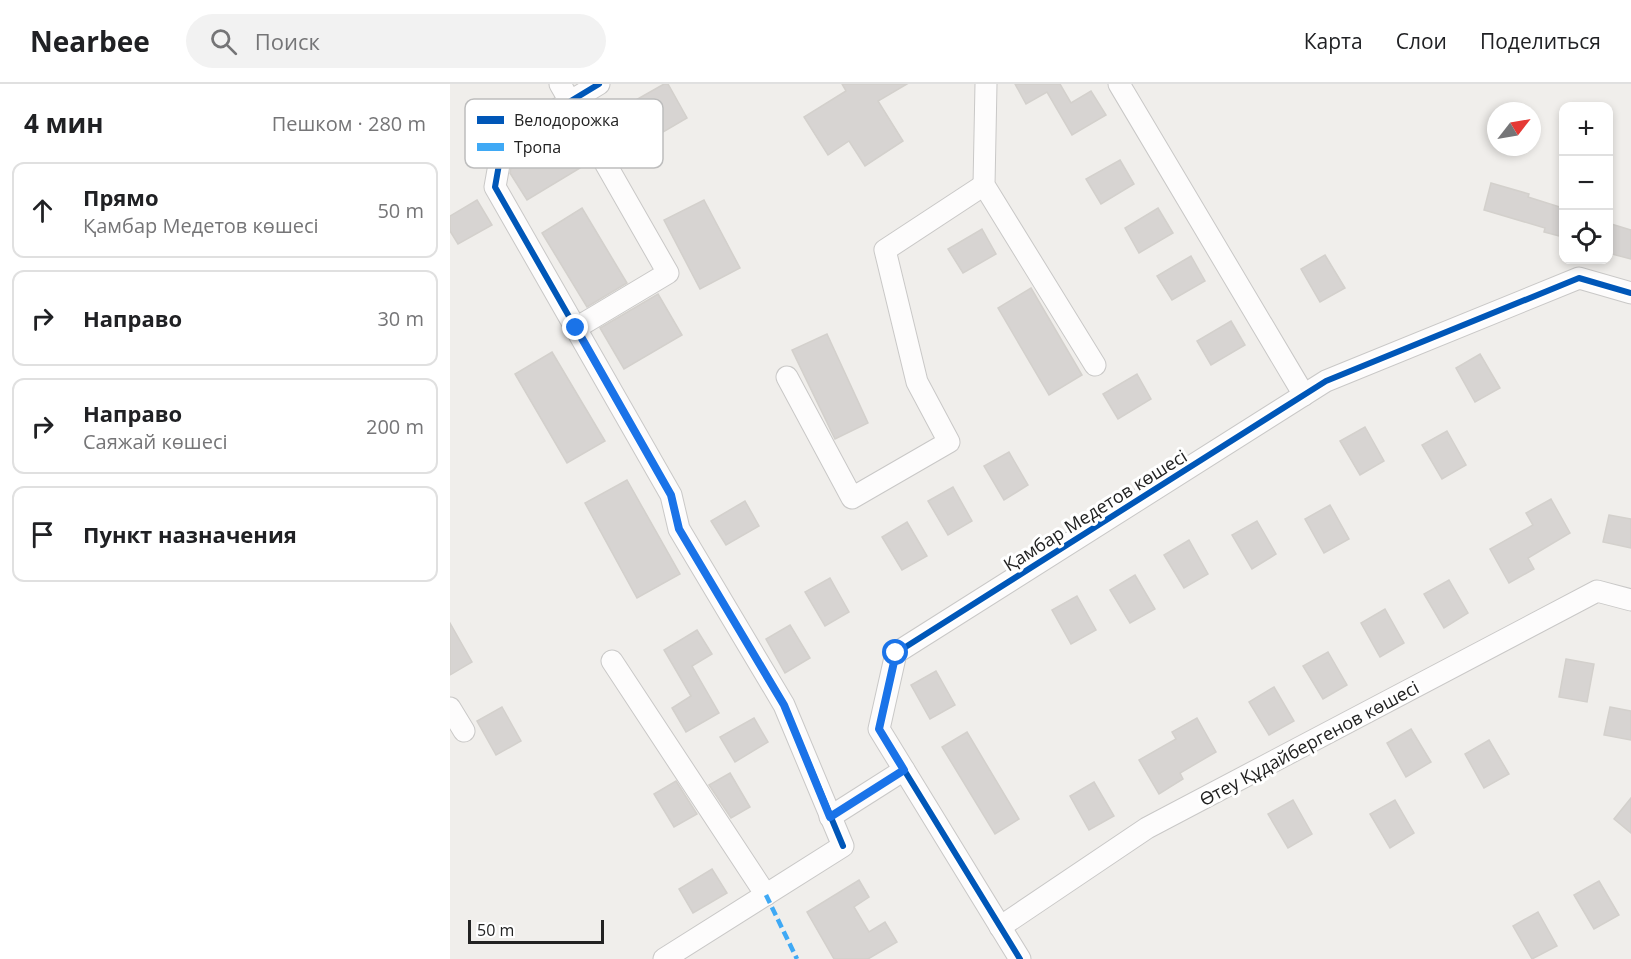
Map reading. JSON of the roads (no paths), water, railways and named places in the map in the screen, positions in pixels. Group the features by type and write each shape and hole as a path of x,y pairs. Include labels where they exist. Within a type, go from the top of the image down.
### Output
{"street":[{"path":"565,93 599,84"},
{"path":"986,84 984,184 1095,364"},
{"path":"1119,84 1304,395"},
{"path":"498,168 495,187 671,495 679,529 784,705 843,846 664,959"},
{"path":"576,328 668,273 608,168"},
{"path":"786,377 852,498 949,442 917,382 885,250 984,184"},
{"name":"Қамбар Медетов көшесі","path":"1020,959 879,729 896,653 1326,381 1579,278 1631,293"},
{"name":"Өтеу Құдайбергенов көшесі","path":"1000,927 1147,828 1597,591 1631,600"},
{"path":"612,661 766,896"},
{"path":"450,708 464,731"},
{"path":"830,817 904,770"}]}
